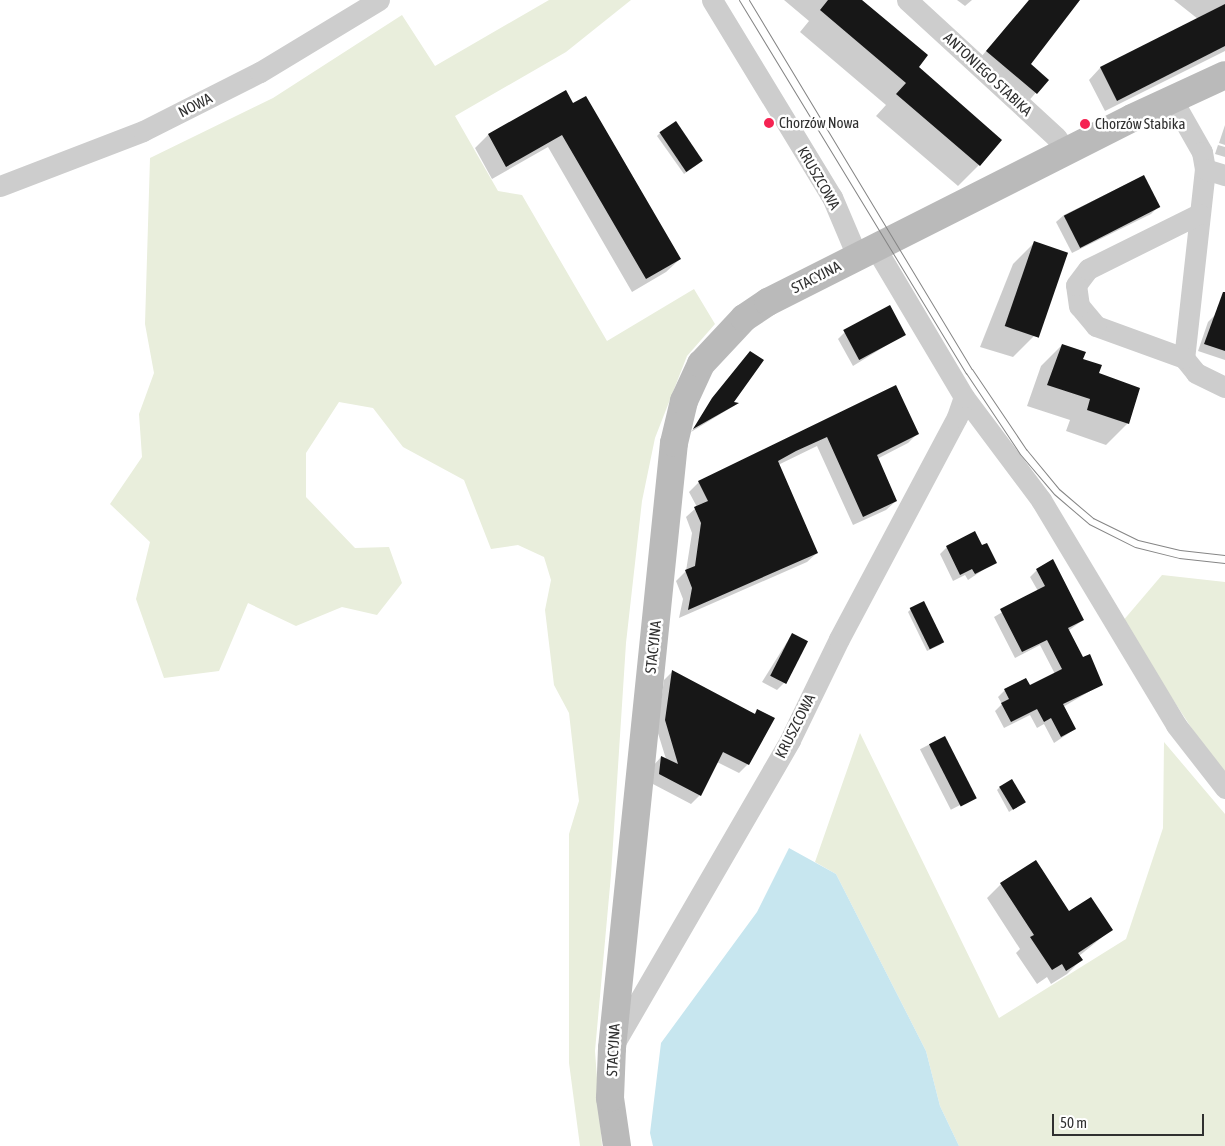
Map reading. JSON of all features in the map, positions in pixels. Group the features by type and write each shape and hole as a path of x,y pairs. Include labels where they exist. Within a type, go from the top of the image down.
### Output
{"street":[{"name":"NOWA","path":"0,186 143,131 260,72 379,0"},
{"name":"KRUSZCOWA","path":"712,0 866,252 964,397 1041,500 1176,725 1225,788"},
{"name":"ANTONIEGO STABIKA","path":"907,0 1056,136 1066,151"},
{"path":"866,252 1066,151 1225,75"},
{"path":"1173,101 1215,172 1199,214 1184,358"},
{"path":"1199,214 1088,269 1076,286 1079,306 1096,326 1184,358 1196,373 1225,386"},
{"name":"STACYJNA","path":"617,1146 610,1098 612,1048 674,443 684,401 701,364 744,318 866,252"},
{"name":"KRUSZCOWA","path":"612,1048 790,740 839,639 957,417 964,397"}],"green space":[{"path":"549,0 631,0 566,52 455,116 498,191 522,195 607,341 694,289 715,324 687,356 655,438 642,501 626,643 611,875 595,1051 602,1146 580,1146 569,1063 569,834 579,801 569,713 554,685 545,610 551,580 544,557 518,545 491,549 464,480 403,447 373,408 339,402 306,453 306,497 355,548 389,547 402,583 377,615 342,607 296,626 248,603 219,671 164,678 136,599 150,542 110,504 142,457 139,414 154,373 145,324 150,158 273,98 402,15 435,66"},
{"path":"1162,575 1225,582 1225,779 1122,622"},
{"path":"860,733 999,1018 1126,939 1163,828 1164,742 1225,814 1225,1146 959,1146 940,1106 926,1051 836,874 815,862"}],"water":[{"path":"789,848 836,874 926,1051 940,1106 959,1146 653,1146 650,1133 661,1043 757,912"}],"building":[{"path":"828,0 862,0 928,55 919,67 1002,140 980,166 896,94 906,83 820,10"},
{"path":"1029,0 1080,0 1031,64 1049,80 1037,94 986,51"},
{"path":"1225,4 1225,46 1117,101 1100,67"},
{"path":"566,90 573,103 586,96 681,259 646,279 562,135 506,167 488,134"},
{"path":"676,121 703,161 686,172 659,132"},
{"path":"1144,175 1160,207 1080,248 1064,216"},
{"path":"1034,241 1068,253 1039,338 1005,326"},
{"path":"1223,292 1225,292 1225,351 1204,344"},
{"path":"890,305 906,335 859,360 843,330"},
{"path":"1062,344 1086,352 1083,359 1102,365 1099,373 1140,388 1129,424 1087,410 1090,399 1047,385"},
{"path":"750,351 764,360 734,402 739,403 693,429 712,398"},
{"path":"896,385 919,434 877,455 897,501 863,517 827,437 796,451 778,461 818,553 688,610 692,588 685,570 695,566 701,523 694,507 708,501 698,481"},
{"path":"975,531 982,545 987,543 997,563 975,574 972,569 960,575 946,546"},
{"path":"1053,559 1084,620 1068,628 1083,657 1090,654 1103,685 1063,704 1076,729 1061,737 1051,718 1044,722 1037,709 1011,722 1001,703 1009,699 1004,689 1026,678 1030,685 1062,669 1047,640 1022,652 1000,609 1045,586 1036,569"},
{"path":"924,601 944,642 930,649 910,608"},
{"path":"792,633 808,641 786,684 770,676"},
{"path":"672,670 755,714 757,709 775,718 749,765 723,752 701,796 659,774 661,756 678,764 665,720"},
{"path":"945,736 977,798 961,807 929,744"},
{"path":"1012,779 1026,802 1013,810 999,787"},
{"path":"1036,860 1069,911 1091,897 1113,930 1078,953 1083,960 1066,971 1062,964 1052,970 1030,937 1034,935 1000,883"}],"tram line":[{"path":"739,0 966,373 1020,454 1054,494 1089,524 1135,547 1179,558 1225,563"},
{"path":"749,0 972,369 1026,449 1059,489 1093,518 1138,540 1180,550 1225,555"}],"place":[{"name":"Chorzów Nowa","path":"769,123"},
{"name":"Chorzów Stabika","path":"1085,124"}]}
